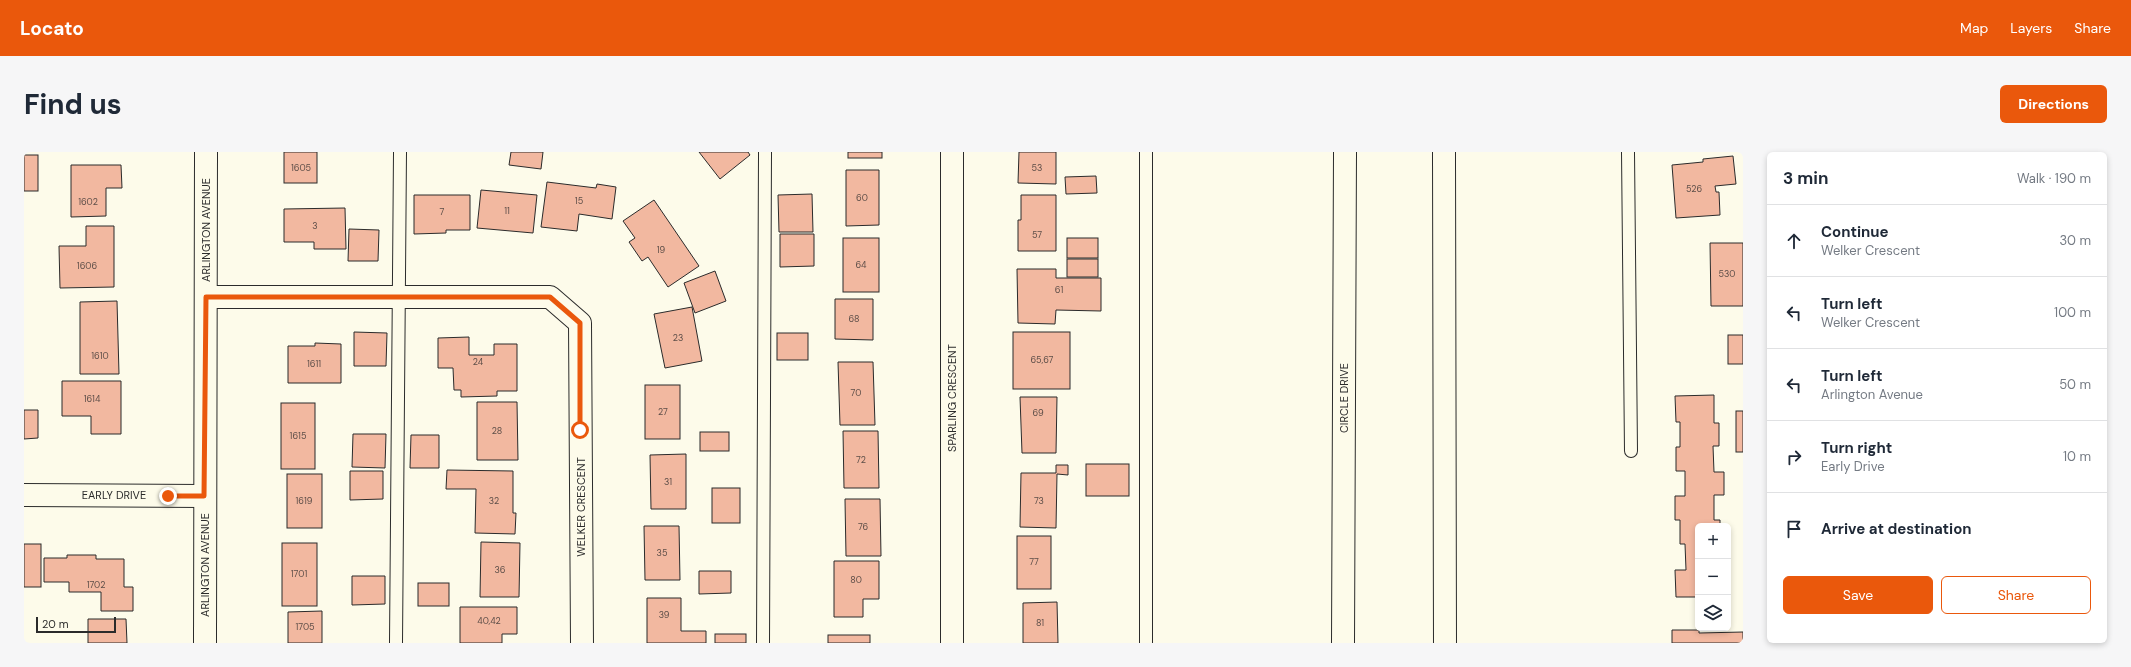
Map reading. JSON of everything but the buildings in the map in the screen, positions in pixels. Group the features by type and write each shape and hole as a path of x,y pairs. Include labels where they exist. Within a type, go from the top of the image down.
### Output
{"main road":[{"name":"ARLINGTON AVENUE","path":"205,643 204,496 206,152"},
{"name":"SPARLING CRESCENT","path":"952,152 952,643"},
{"name":"CIRCLE DRIVE","path":"1343,643 1346,152"},
{"path":"1444,152 1446,643"},
{"name":"WELKER CRESCENT","path":"206,297 550,297 580,323 582,643"},
{"name":"EARLY DRIVE","path":"24,495 204,496"}],"lane":[{"path":"396,643 400,152"},
{"path":"763,643 765,152"},
{"path":"1146,152 1146,643"},
{"path":"1628,152 1631,451"}],"route":[{"path":"168,496 204,496 206,297 550,297 580,323 580,430"}]}
